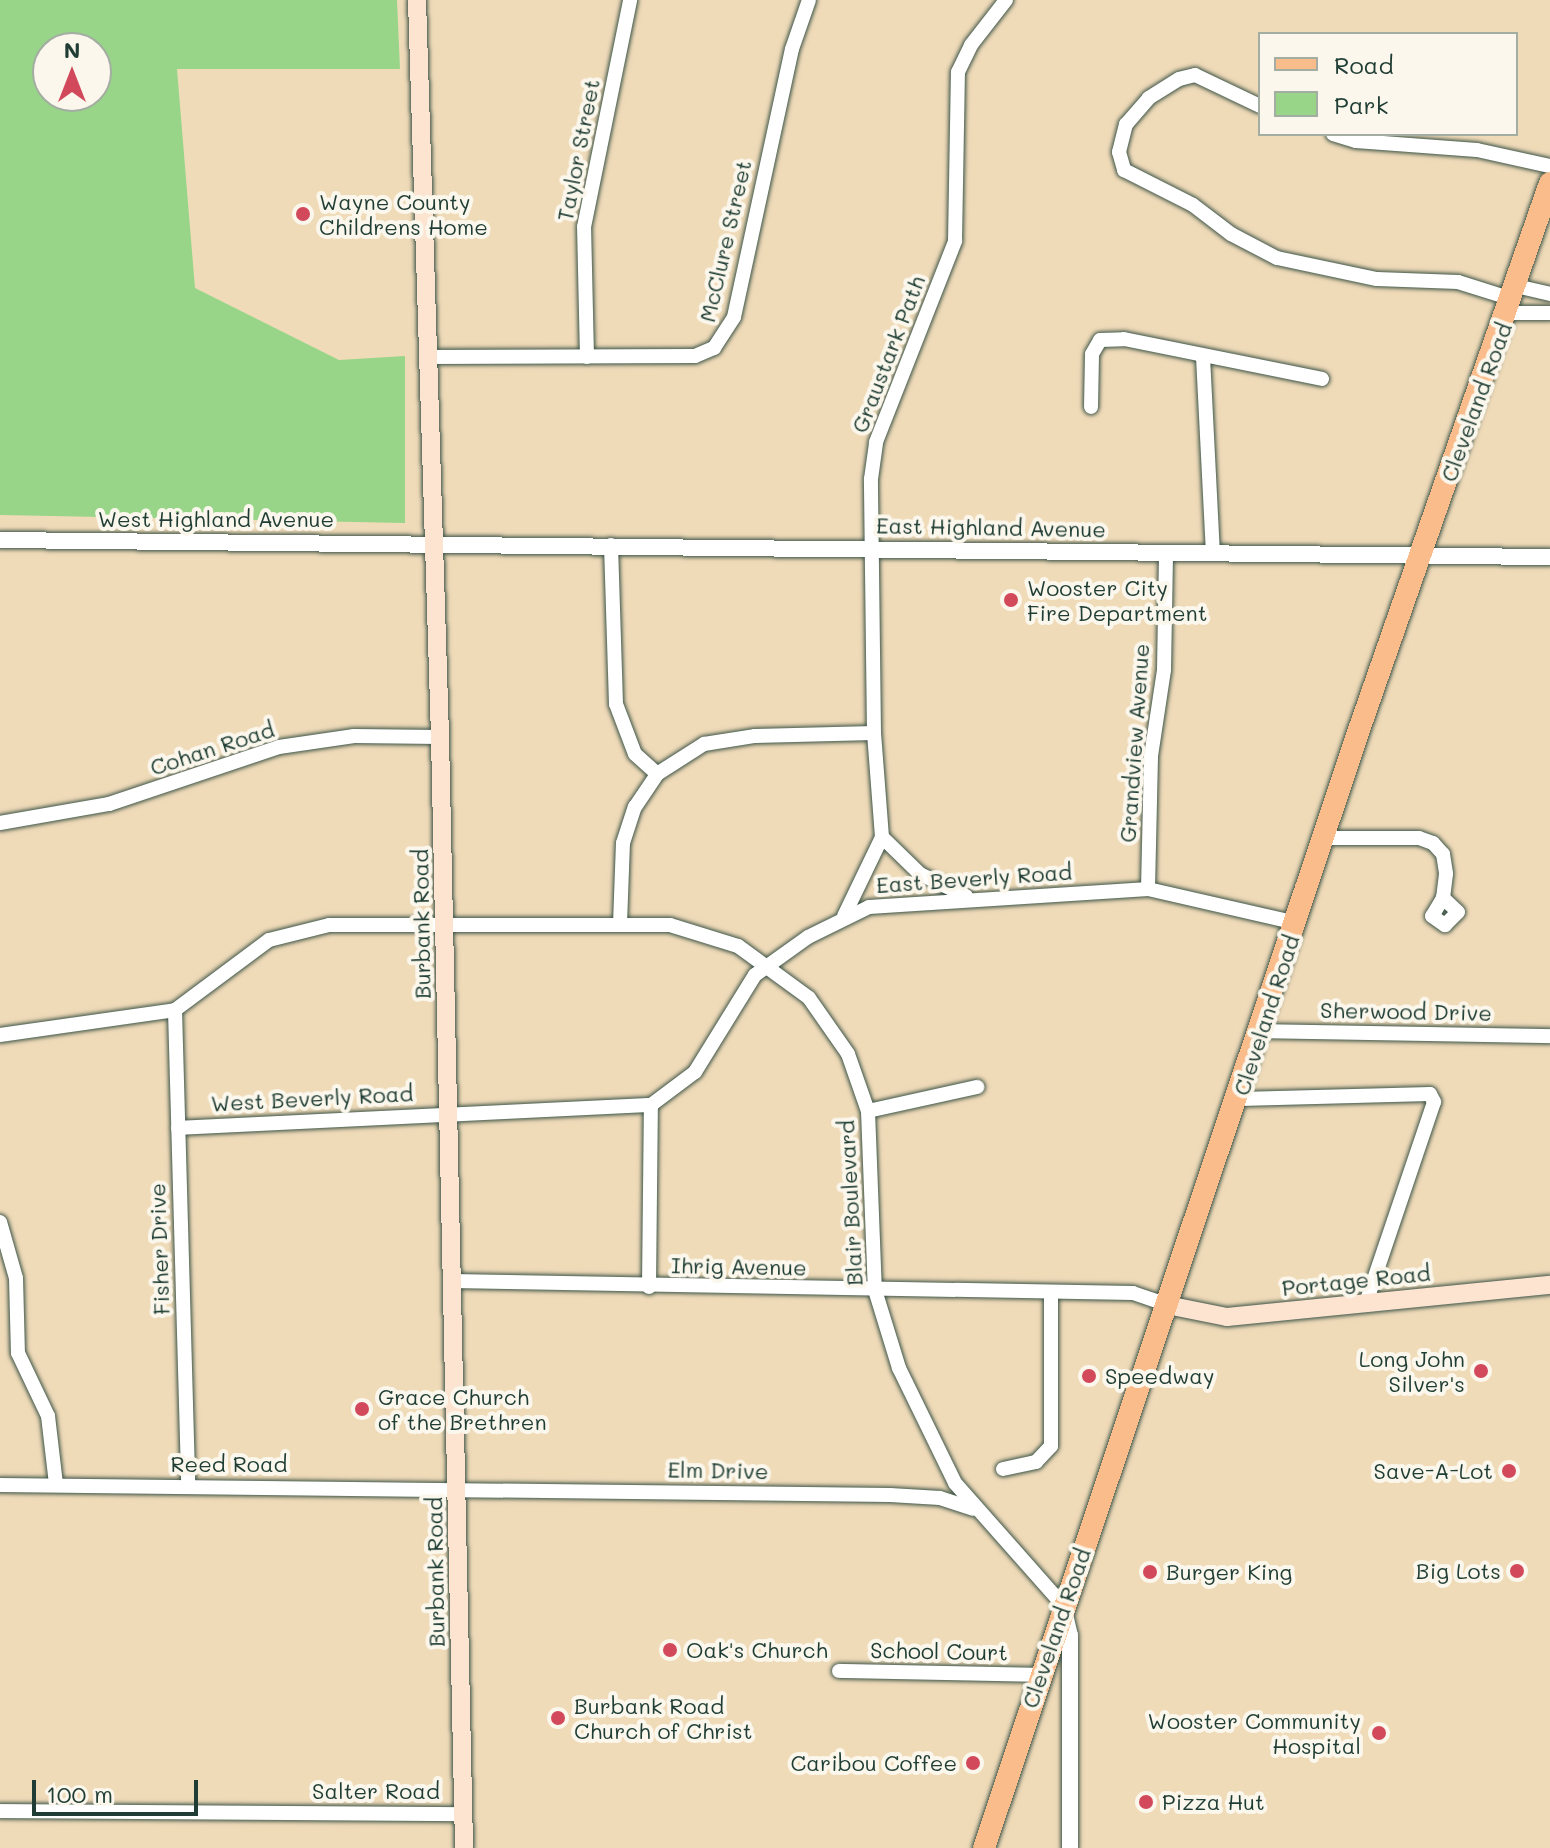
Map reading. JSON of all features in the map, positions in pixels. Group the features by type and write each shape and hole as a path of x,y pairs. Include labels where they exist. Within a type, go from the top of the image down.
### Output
{"main road":[{"name":"Burbank Road","path":"417,0 431,543 445,925 464,1848"},
{"name":"Cleveland Road","path":"984,1848 1039,1675 1240,1099 1420,556 1550,183"},
{"name":"Portage Road","path":"1167,1305 1227,1317 1550,1285"}],"street":[{"name":"Taylor Street","path":"587,357 584,227 630,0"},
{"name":"McClure Street","path":"427,357 695,356 725,337 739,298 792,49 809,0"},
{"name":"Graustark Path","path":"882,837 874,733 870,548 876,442 955,241 958,72 971,45 1006,0"},
{"path":"1258,105 1195,75 1179,79 1149,98 1126,124 1119,152 1124,170 1193,205 1231,234 1277,258 1377,279 1458,282 1550,313"},
{"path":"1341,136 1369,143 1477,150 1550,166"},
{"path":"1512,299 1550,294"},
{"path":"1091,407 1092,354 1100,340 1124,339 1322,379"},
{"path":"1203,357 1213,553"},
{"name":"West Highland Avenue","path":"0,540 431,543"},
{"name":"East Highland Avenue","path":"431,543 1550,557"},
{"path":"611,545 616,704 635,754 657,774"},
{"name":"Grandview Avenue","path":"1148,889 1151,756 1164,670 1166,552"},
{"path":"620,924 623,843 635,807 657,774 704,744 755,736 874,733"},
{"name":"Cohan Road","path":"0,823 109,804 279,747 354,736 440,737"},
{"path":"844,916 882,837 920,874 970,898"},
{"path":"1326,838 1419,838 1433,843 1443,854 1443,898"},
{"name":"East Beverly Road","path":"651,1105 695,1072 740,994 769,964 844,916 911,901 1148,889 1296,923"},
{"name":"Blair Boulevard","path":"175,1010 269,940 295,932 357,923 620,924 688,928 738,946 769,964 809,998 836,1032 868,1111 875,1290 899,1368 937,1451 975,1510 1063,1605"},
{"path":"0,1035 175,1010"},
{"name":"Fisher Drive","path":"175,1010 188,1486"},
{"name":"Sherwood Drive","path":"1261,1031 1550,1036"},
{"path":"868,1111 977,1087"},
{"path":"1240,1099 1430,1094 1434,1102 1366,1303"},
{"path":"449,1112 651,1105 649,1287"},
{"name":"West Beverly Road","path":"178,1128 449,1112"},
{"path":"0,1222 1,1238 16,1278 18,1353 48,1416 56,1484"},
{"name":"Ihrig Avenue","path":"452,1281 649,1287 1133,1293 1167,1305"},
{"path":"1003,1469 1036,1462 1051,1446 1051,1292"},
{"name":"Reed Road","path":"0,1485 457,1486"},
{"name":"Elm Drive","path":"457,1486 929,1497 975,1510"},
{"path":"1063,1605 1070,1635 1070,1848"},
{"name":"School Court","path":"839,1671 1039,1675"},
{"name":"Salter Road","path":"0,1811 464,1819"},
{"path":"0,1820 464,1819"}],"green space":[{"path":"0,0 397,0 400,69 177,69 195,288 339,360 405,356 405,523 0,515"}],"place":[{"name":"Wayne County Childrens Home","path":"303,214"},
{"name":"Wooster City Fire Department","path":"1011,600"},
{"name":"Long John Silver's","path":"1481,1371"},
{"name":"Speedway","path":"1089,1376"},
{"name":"Grace Church of the Brethren","path":"362,1409"},
{"name":"Save-A-Lot","path":"1509,1471"},
{"name":"Big Lots","path":"1517,1571"},
{"name":"Burger King","path":"1150,1572"},
{"name":"Oak's Church","path":"670,1650"},
{"name":"Burbank Road Church of Christ","path":"558,1718"},
{"name":"Wooster Community Hospital","path":"1379,1733"},
{"name":"Caribou Coffee","path":"973,1763"},
{"name":"Pizza Hut","path":"1146,1802"}]}
